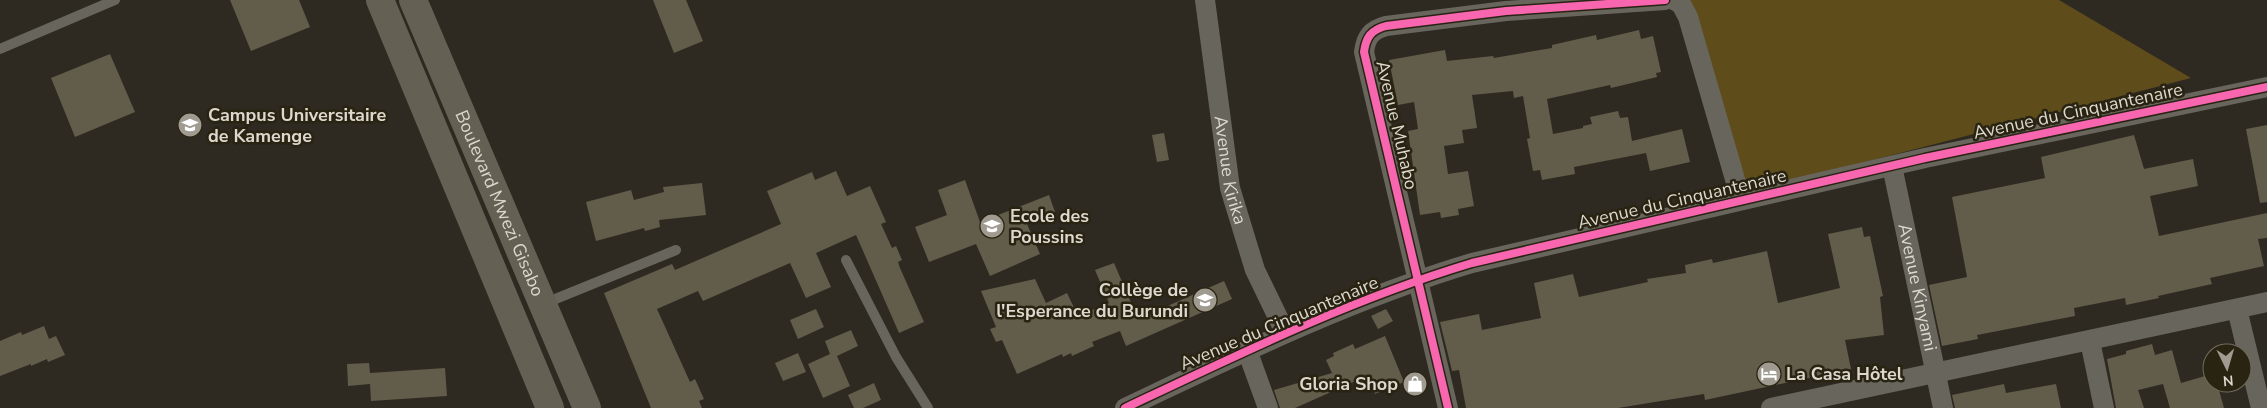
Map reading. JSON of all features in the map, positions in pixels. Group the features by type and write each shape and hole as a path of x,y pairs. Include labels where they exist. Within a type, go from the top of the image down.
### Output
{"main road":[{"name":"Boulevard Mwezi Gisabo","path":"380,0 550,408"},
{"name":"Boulevard Mwezi Gisabo","path":"413,0 587,408"},
{"path":"457,181 486,170"}],"street":[{"name":"Avenue Kirika","path":"1205,0 1230,188 1255,270 1285,332"},
{"name":"Avenue Muhabo","path":"1448,408 1364,52 1368,37 1372,32 1386,26 1587,2 1665,0"},
{"path":"1674,0 1684,8 1688,18 1742,200"},
{"name":"Avenue du Cinquantenaire","path":"1125,408 1285,332 1418,280 1472,263 1892,166 2267,87"},
{"name":"Avenue Kinyami","path":"1892,166 1943,408"},
{"path":"1771,408 2267,302"},
{"path":"2237,309 2261,408"},
{"path":"2090,341 2104,408"},
{"path":"1247,350 1268,408"}],"lane":[{"path":"0,49 115,0"},
{"path":"542,305 676,250"},
{"path":"846,260 896,357 928,408"}],"shaded area":[{"path":"1674,0 2059,0 2191,78 1733,196"}],"building":[{"path":"230,0 299,0 310,27 251,51"},
{"path":"653,0 686,0 703,41 674,53"},
{"path":"1639,30 1641,39 1653,36 1661,72 1656,73 1657,77 1611,88 1610,85 1547,99 1553,134 1583,128 1583,126 1592,124 1590,117 1618,111 1620,118 1628,117 1632,141 1682,129 1690,162 1650,171 1646,153 1574,167 1575,174 1542,180 1540,170 1533,171 1527,139 1530,138 1523,96 1514,98 1513,91 1472,95 1477,128 1462,130 1464,143 1444,146 1448,174 1468,171 1474,206 1458,209 1459,215 1441,218 1440,212 1420,215 1408,131 1418,129 1414,102 1398,105 1389,60 1445,50 1447,61 1493,56 1494,58 1552,48 1552,45 1596,35 1597,40"},
{"path":"110,54 135,112 75,137 51,78"},
{"path":"2267,125 2267,202 2260,203 2246,129"},
{"path":"1164,133 1169,160 1157,162 1152,135"},
{"path":"2134,135 2144,169 2193,159 2198,186 2150,196 2159,236 2267,213 2267,238 2258,239 2264,266 2210,278 2212,284 2158,296 2159,298 2126,305 2125,298 2074,308 2075,316 1977,335 1978,339 1942,346 1929,285 1967,277 1952,197 2045,178 2041,157"},
{"path":"836,171 847,196 870,186 886,222 881,224 892,248 896,246 902,260 898,262 900,268 924,322 899,333 856,235 816,253 831,287 806,298 790,263 703,301 698,291 657,309 690,382 695,379 704,399 699,401 702,408 651,408 604,293 672,264 675,270 781,224 767,191 812,172 815,180"},
{"path":"965,180 980,222 1049,195 1055,212 1027,224 1040,254 990,276 976,244 929,262 915,227 947,215 938,190"},
{"path":"702,183 706,215 659,220 660,227 645,231 644,228 596,241 586,202 631,190 634,200 664,192 663,187"},
{"path":"1862,227 1864,237 1870,236 1883,296 1880,297 1884,335 1845,340 1851,369 1705,400 1704,394 1618,408 1466,408 1459,370 1452,371 1440,322 1479,314 1482,330 1541,318 1534,283 1573,274 1579,297 1648,282 1647,279 1686,273 1685,265 1712,259 1713,263 1767,251 1778,303 1840,288 1828,234"},
{"path":"1114,263 1138,319 1224,281 1232,299 1126,346 1120,331 1092,342 1094,346 1072,356 1071,353 1063,357 1062,354 1017,374 1002,340 996,342 990,329 996,327 981,291 1035,279 1046,303 1067,293 1078,316 1109,303 1095,270"},
{"path":"816,309 824,327 798,339 790,320"},
{"path":"1386,309 1393,321 1378,329 1371,316"},
{"path":"44,326 49,339 56,336 65,355 48,362 47,359 31,366 31,364 0,376 0,341 21,332 22,335"},
{"path":"851,330 858,346 837,356 850,386 823,398 808,364 830,354 825,341"},
{"path":"1385,336 1404,382 1375,394 1367,376 1295,408 1280,408 1274,390 1332,373 1326,360 1334,356 1333,353 1353,344 1355,349"},
{"path":"2152,344 2155,355 2172,350 2181,383 2202,377 2202,393 2220,393 2224,408 2170,408 2163,384 2138,390 2144,408 2116,408 2107,359 2126,354 2126,351"},
{"path":"798,353 806,372 783,381 775,363"},
{"path":"369,363 370,373 445,368 447,396 371,401 370,384 348,386 347,364"},
{"path":"874,383 881,400 863,408 854,408 848,395"},
{"path":"2004,384 2006,393 2056,384 2061,408 1955,408 1952,395"}],"cycle path":[{"path":"1448,408 1364,52 1368,38 1373,32 1386,26 1506,11 1665,0"},
{"path":"1125,408 1253,348 1340,310 1427,277 1472,263 1925,158 2267,87"}],"place":[{"name":"Campus Universitaire de Kamenge","path":"190,125"},
{"name":"Ecole des Poussins","path":"992,226"},
{"name":"Collège de l'Esperance du Burundi","path":"1205,300"},
{"name":"La Casa Hôtel","path":"1769,374"},
{"name":"Gloria Shop","path":"1415,384"}]}
